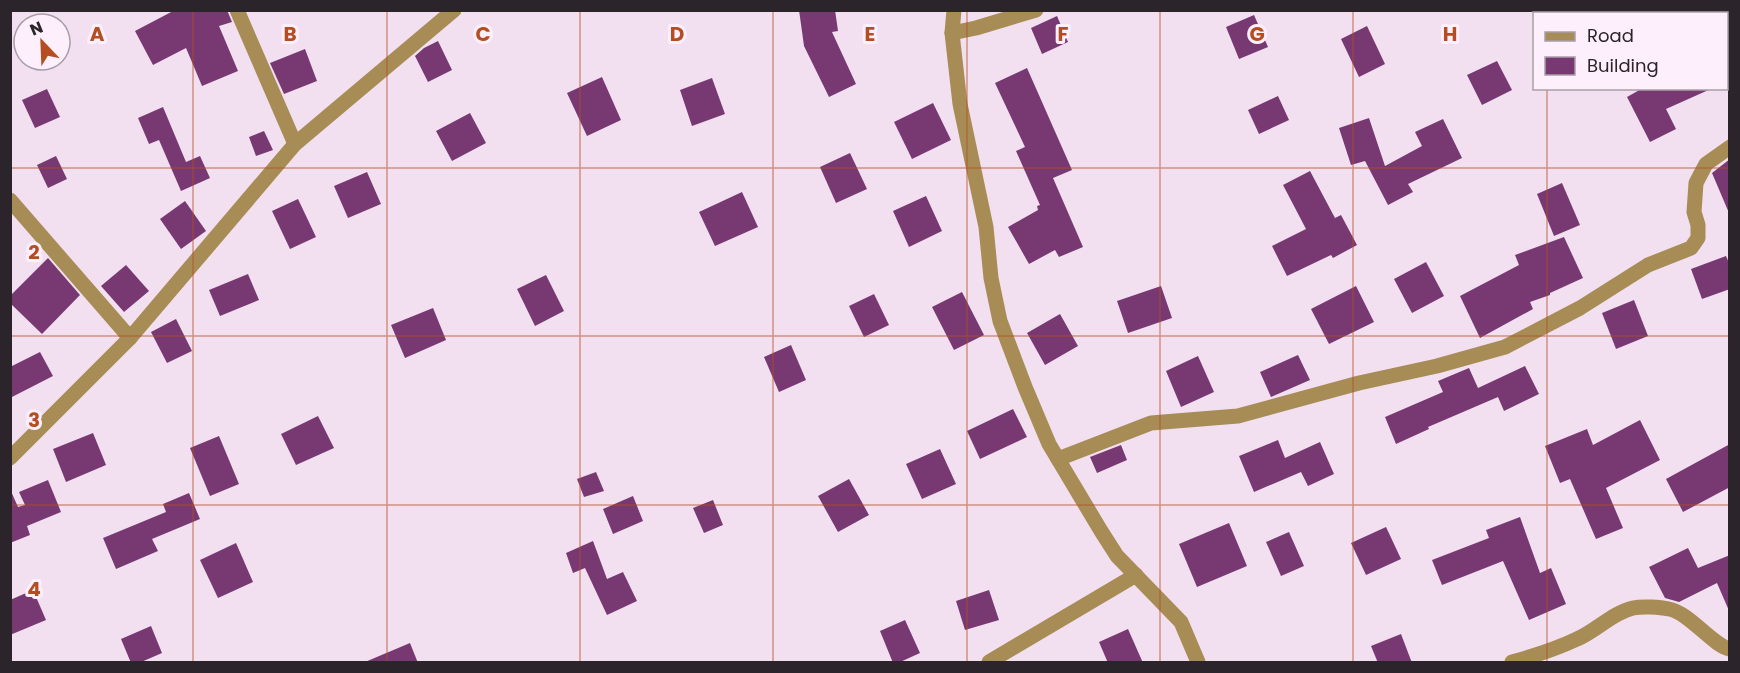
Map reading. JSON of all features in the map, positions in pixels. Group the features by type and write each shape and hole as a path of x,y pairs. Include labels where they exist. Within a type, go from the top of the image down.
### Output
{"street":[{"path":"237,10 295,144"},
{"path":"10,458 130,338 295,144 454,10"},
{"path":"954,10 952,33 960,104 986,227 991,278 1000,321 1025,387 1058,459 1117,556 1181,622 1198,663"},
{"path":"952,33 1036,10"},
{"path":"1058,459 1151,423 1238,416 1359,383 1437,366 1504,346 1580,308 1648,265 1691,248 1698,238 1698,225 1694,212 1696,183 1706,164 1730,147"},
{"path":"10,200 130,338"},
{"path":"989,663 1136,575"},
{"path":"1512,663 1548,652 1579,638 1633,608 1671,609 1702,628 1724,648 1730,649"}],"building":[{"path":"175,10 227,10 232,22 219,26 238,71 202,86 186,48 153,65 135,31"},
{"path":"799,10 835,10 838,31 832,32 856,84 829,97 804,46"},
{"path":"1254,15 1268,47 1239,59 1226,27"},
{"path":"1057,16 1068,42 1042,54 1031,28"},
{"path":"1367,26 1385,64 1359,77 1341,39"},
{"path":"438,41 452,70 428,82 415,56"},
{"path":"305,49 317,81 284,94 270,63"},
{"path":"1497,61 1512,90 1482,105 1467,75"},
{"path":"1027,68 1072,170 1053,178 1083,247 1059,257 1055,250 1029,264 1008,227 1038,210 1037,206 1040,205 1016,151 1025,147 995,83"},
{"path":"602,77 621,120 587,136 567,93"},
{"path":"712,78 725,114 692,126 680,90"},
{"path":"47,89 60,117 35,128 22,100"},
{"path":"1639,90 1709,90 1666,109 1676,129 1650,142 1627,97"},
{"path":"1278,96 1289,120 1259,134 1248,110"},
{"path":"933,103 951,140 912,159 894,122"},
{"path":"163,107 186,162 200,156 210,178 181,191 159,140 149,144 138,118"},
{"path":"470,113 486,143 452,161 436,131"},
{"path":"1369,118 1385,166 1422,146 1415,132 1443,119 1462,158 1408,184 1413,192 1388,205 1365,161 1351,165 1339,128"},
{"path":"264,131 273,150 256,156 249,137"},
{"path":"850,153 867,189 836,203 820,167"},
{"path":"56,156 67,179 48,188 37,165"},
{"path":"1730,159 1730,213 1729,213 1712,173"},
{"path":"1310,171 1335,218 1341,215 1357,245 1333,258 1331,255 1287,276 1272,246 1306,229 1283,185"},
{"path":"367,172 381,204 348,218 334,186"},
{"path":"1562,183 1580,225 1554,236 1537,194"},
{"path":"742,192 758,227 715,246 699,212"},
{"path":"926,196 942,231 909,247 893,211"},
{"path":"298,199 316,237 290,249 272,211"},
{"path":"185,201 206,231 181,249 160,219"},
{"path":"1564,237 1583,278 1550,295 1530,302 1533,309 1480,338 1460,296 1519,265 1515,255"},
{"path":"1726,256 1730,265 1730,289 1702,299 1691,269"},
{"path":"48,258 80,295 42,334 10,303 10,296"},
{"path":"1426,262 1444,296 1412,313 1394,279"},
{"path":"126,265 149,291 124,312 101,286"},
{"path":"248,274 259,300 220,316 209,290"},
{"path":"546,275 564,311 535,326 517,289"},
{"path":"1161,286 1172,318 1128,333 1117,301"},
{"path":"1356,286 1374,322 1329,344 1311,309"},
{"path":"962,292 984,335 954,350 932,307"},
{"path":"874,294 889,325 864,337 849,306"},
{"path":"1634,300 1648,336 1616,349 1602,313"},
{"path":"433,308 446,340 405,358 391,325"},
{"path":"1060,314 1078,346 1045,365 1027,333"},
{"path":"176,319 192,351 167,363 151,332"},
{"path":"791,345 806,380 779,392 764,357"},
{"path":"40,352 53,376 10,398 10,367"},
{"path":"1298,355 1310,380 1271,397 1260,372"},
{"path":"1198,356 1214,392 1181,407 1166,371"},
{"path":"1525,366 1539,394 1504,411 1498,397 1428,427 1429,429 1396,444 1385,417 1443,392 1438,381 1469,368 1478,388"},
{"path":"1013,409 1027,437 980,459 967,431"},
{"path":"318,416 334,448 296,465 281,434"},
{"path":"1640,420 1660,460 1606,488 1623,528 1596,539 1570,479 1560,483 1545,446 1587,429 1593,445"},
{"path":"93,433 106,465 66,482 53,449"},
{"path":"219,436 239,484 210,496 190,448"},
{"path":"1278,440 1285,458 1320,442 1334,474 1308,486 1301,472 1254,492 1239,456"},
{"path":"1730,444 1730,487 1683,512 1666,479"},
{"path":"1121,445 1127,460 1097,473 1090,457"},
{"path":"940,449 956,484 922,499 906,464"},
{"path":"596,472 604,491 584,497 577,479"},
{"path":"849,479 869,515 838,532 818,496"},
{"path":"48,480 61,512 27,526 30,535 10,543 10,489 18,507 25,505 19,492"},
{"path":"189,493 200,519 152,539 158,551 116,569 103,538 166,512 163,504"},
{"path":"633,496 643,521 613,534 603,509"},
{"path":"713,500 723,525 704,533 693,508"},
{"path":"1520,517 1540,573 1551,568 1566,604 1529,620 1503,561 1442,585 1432,560 1489,538 1486,530"},
{"path":"1229,523 1247,566 1197,587 1179,544"},
{"path":"1386,527 1401,559 1366,575 1351,543"},
{"path":"1289,532 1304,566 1281,576 1266,542"},
{"path":"593,541 607,579 623,572 637,601 607,615 585,568 573,573 566,553"},
{"path":"236,543 253,582 218,598 200,560"},
{"path":"1688,548 1698,568 1730,555 1730,613 1717,583 1679,602 1665,598 1649,567"},
{"path":"33,590 46,620 10,635 10,600"},
{"path":"989,590 999,620 965,630 956,601"},
{"path":"905,620 920,653 893,663 880,631"},
{"path":"151,626 162,653 139,663 131,663 121,639"},
{"path":"1128,629 1143,663 1108,663 1099,642"},
{"path":"1401,634 1412,663 1378,663 1371,646"},
{"path":"410,643 418,663 365,663 365,662"}]}
